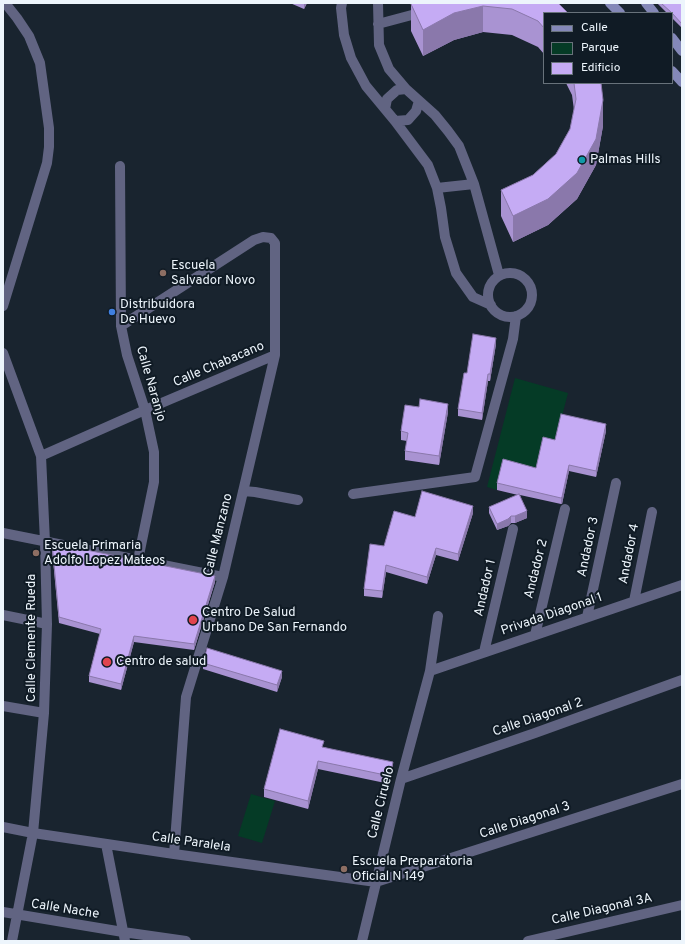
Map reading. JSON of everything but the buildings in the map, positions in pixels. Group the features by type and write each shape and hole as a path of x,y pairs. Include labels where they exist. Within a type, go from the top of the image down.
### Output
{"main road":[{"path":"610,3 619,12"},
{"path":"646,3 653,12"},
{"path":"673,72 682,82"}],"street":[{"path":"3,306 47,163 50,147 40,63 29,36 5,3"},
{"path":"342,3 341,8 344,35 351,58 366,86 395,121 428,165 437,188 445,237 456,273 473,297 490,306 502,315 509,317 516,316 528,307 531,301 532,293 530,286 521,275 514,273 499,275 490,285 488,292 490,306"},
{"path":"378,3 379,45 389,69 406,89 434,115 459,146 474,184 499,275"},
{"path":"378,24 432,9"},
{"path":"385,109 387,99 397,90 406,89"},
{"path":"395,121 408,120 416,111 419,101"},
{"name":"Calle Naranjo","path":"120,166 120,326 127,355 145,410 154,452 154,482 138,560"},
{"path":"437,188 474,184"},
{"name":"Calle Manzano","path":"120,326 254,240 263,237 271,238 275,243 275,355 223,577 186,697 174,854"},
{"path":"353,494 475,477 513,339 516,316"},
{"name":"Calle Clemente Rueda","path":"3,353 41,456 47,624 44,713 33,833 12,941"},
{"name":"Calle Chabacano","path":"41,456 275,355"},
{"name":"Andador 3","path":"587,617 616,483"},
{"path":"243,491 298,500"},
{"name":"Andador 2","path":"535,635 565,509"},
{"name":"Andador 4","path":"634,601 652,512"},
{"name":"Andador 1","path":"484,652 513,530"},
{"path":"3,533 223,577"},
{"name":"Privada Diagonal 1","path":"430,671 682,585"},
{"path":"3,615 47,624"},
{"name":"Calle Ciruelo","path":"362,941 401,779 430,671 438,616"},
{"name":"Calle Diagonal 2","path":"401,779 682,680"},
{"path":"3,706 44,713"},
{"name":"Calle Diagonal 3","path":"376,882 682,784"},
{"name":"Calle Paralela","path":"3,827 106,844 376,882"},
{"path":"106,844 124,937"},
{"name":"Calle Diagonal 3A","path":"528,941 682,905"},
{"name":"Calle Nache","path":"3,912 124,937 186,941"}],"green space":[{"path":"515,378 568,393 554,447 536,475 503,466 497,490 487,487"},
{"path":"251,794 275,801 262,843 238,836"}],"place":[{"name":"Palmas Hills","path":"582,160"},
{"name":"Escuela Salvador Novo","path":"163,273"},
{"name":"Distribuidora De Huevo","path":"112,312"},
{"name":"Escuela Primaria Adolfo Lopez Mateos","path":"36,553"},
{"name":"Centro De Salud Urbano De San Fernando","path":"193,620"},
{"name":"Centro de salud","path":"107,662"},
{"name":"Escuela Preparatoria Oficial N 149","path":"344,869"}]}
